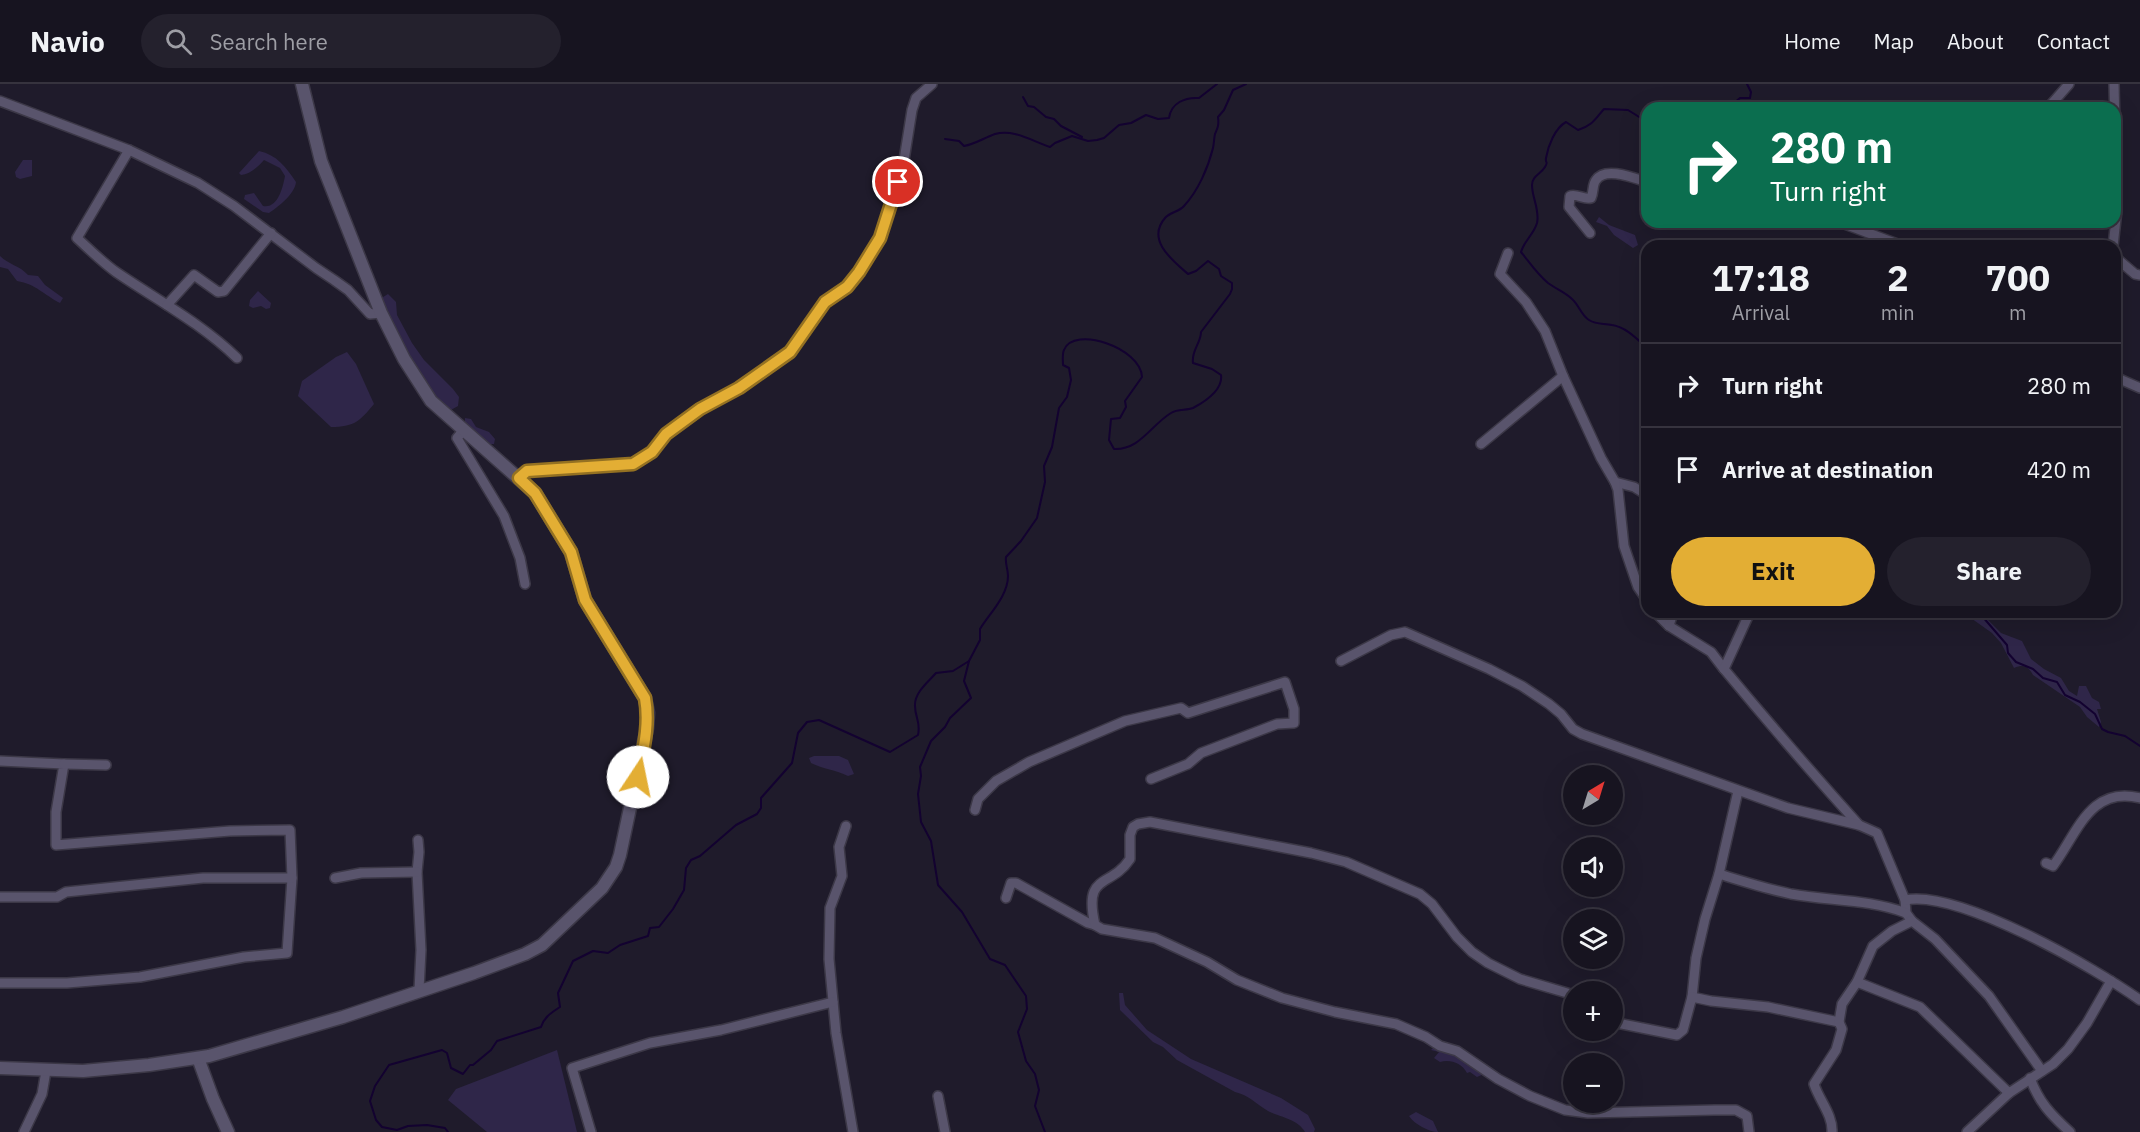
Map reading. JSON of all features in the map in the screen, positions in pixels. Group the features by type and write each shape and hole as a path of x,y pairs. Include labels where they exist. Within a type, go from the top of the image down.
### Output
{"street":[{"path":"0,1068 82,1071 198,1058 343,1017 525,954 542,945 602,888 616,867 626,831 647,728 648,713 645,698 585,600 571,552 535,493 430,401 404,359 381,313 321,161 302,84"},
{"path":"519,478 527,471 633,464 652,452 666,434 700,409 739,388 790,352 825,302 847,287 859,272 880,238 904,160 916,98 932,84"},
{"path":"2053,102 2069,84"},
{"path":"2114,84 2114,102"},
{"path":"0,101 129,150 198,183 348,290 370,314 381,313"},
{"path":"129,150 77,238 114,271 168,305 221,343 237,358"},
{"path":"1590,233 1569,207 1570,196 1574,194 1587,199 1592,198 1595,180 1601,174 1616,174 1641,180"},
{"path":"1855,228 1887,240"},
{"path":"168,305 194,275 218,292 224,291 271,233"},
{"path":"1508,253 1500,274 1526,302 1539,321 1615,482 1618,490 1624,546 1641,591"},
{"path":"2121,263 2135,274 2140,275"},
{"path":"1481,444 1563,376"},
{"path":"2121,380 2140,388"},
{"path":"463,431 456,438 504,516 520,558 525,584"},
{"path":"1615,482 1641,491"},
{"path":"1661,618 1669,626 1711,652 1780,737 1800,756 1859,825"},
{"path":"1669,626 1671,618"},
{"path":"1724,669 1747,618"},
{"path":"1341,662 1391,635 1405,632 1444,651 1490,669 1522,686 1549,704 1573,729 1582,734 1788,808 1859,825 1877,832 1905,900 1909,917"},
{"path":"975,810 978,800 996,781 1029,762 1125,721 1181,708 1188,713 1285,682 1294,709 1294,723 1278,724 1201,753 1188,764 1151,779"},
{"path":"0,761 106,765"},
{"path":"0,983 67,983 140,977 244,957 288,953 292,878 290,830 230,831 56,845 56,812 64,764"},
{"path":"1623,1024 1677,1035 1683,1030 1692,997 1698,948 1719,874 1738,791"},
{"path":"2046,863 2053,866 2076,833 2083,818 2098,803 2125,794 2140,798"},
{"path":"1095,924 1092,897 1097,885 1125,866 1130,859 1130,835 1133,827 1150,822 1311,853 1346,862 1420,894 1432,904 1457,937 1472,952 1488,963 1520,979 1563,992"},
{"path":"846,826 839,847 842,876 830,908 829,959 836,1033 853,1132"},
{"path":"418,840 417,872 421,950 419,990"},
{"path":"335,878 361,873 417,872"},
{"path":"1719,874 1791,894 1893,908 1909,917 1935,939 1989,996 2042,1071"},
{"path":"0,897 57,897 66,892 203,878 292,878"},
{"path":"1006,897 1011,883 1016,883 1088,923 1095,924 1102,929 1155,938 1207,962 1237,980 1282,998 1396,1024 1440,1046 1457,1051 1498,1079 1530,1096 1565,1110 1588,1113 1736,1110 1747,1116 1749,1132"},
{"path":"1905,900 1922,899 1960,907 2051,945 2140,1000"},
{"path":"1832,1132 1831,1118 1818,1098 1814,1084 1836,1050 1842,1029 1839,1022 1842,1004 1857,982 1873,946 1909,917"},
{"path":"1967,1132 2008,1093 2053,1064 2068,1050 2088,1023 2111,981"},
{"path":"1857,982 1915,1003 2008,1093"},
{"path":"1692,997 1767,1007 1839,1022"},
{"path":"591,1132 572,1068 650,1043 721,1030 833,1002"},
{"path":"198,1058 228,1132"},
{"path":"24,1132 42,1094 46,1071"},
{"path":"2030,1078 2038,1099 2070,1132"},
{"path":"938,1096 945,1132"}],"shaded area":[{"path":"259,151 271,155 280,162 296,182 289,196 269,213 263,212 244,199 245,195 254,193 263,206 276,201 285,176 280,168 264,160 251,172 241,175 239,173"},
{"path":"23,160 32,160 32,176 20,179 16,177 15,172"},
{"path":"1599,217 1609,225 1635,235 1638,245 1633,248 1614,235 1607,226 1596,222"},
{"path":"0,256 28,275 38,276 45,285 63,298 60,303 35,287 17,281 8,269 0,267"},
{"path":"258,291 271,303 270,308 249,306 250,300"},
{"path":"388,294 396,302 397,315 412,343 424,360 459,397 458,406 449,411 436,402 419,376 380,299"},
{"path":"347,352 356,364 374,404 356,422 331,427 298,396 302,381"},
{"path":"465,418 471,419 476,427 489,432 495,439 494,444 478,437 465,423"},
{"path":"1971,618 1986,618 2001,633 2022,641 2031,659 2061,678 2069,691 2077,696 2079,686 2086,686 2092,698 2099,702 2101,709 2097,709 2101,722 2099,727 2087,717 2080,707 2033,675 2027,668 2020,666 2014,668 2001,643 1992,633"},
{"path":"839,756 848,760 854,774 848,776 811,763 809,758"},
{"path":"1119,993 1123,993 1125,1005 1147,1030 1191,1059 1281,1098 1308,1115 1315,1129 1314,1132 1305,1132 1293,1121 1268,1111 1248,1097 1177,1060 1163,1047 1153,1042 1120,1010"},
{"path":"1434,1047 1451,1052 1484,1074 1477,1077 1470,1072 1467,1073 1455,1063 1440,1062 1434,1058 1439,1052 1431,1050"},
{"path":"557,1050 577,1132 487,1132 448,1100 456,1089"},
{"path":"1416,1112 1433,1121 1438,1132 1426,1129 1414,1122 1409,1116"}],"waterway":[{"path":"945,139 959,141 964,146 995,134 1009,133 1050,147 1072,136 1088,141 1097,140 1104,138 1119,125 1131,123 1146,115 1158,119 1169,118 1173,108 1180,102 1199,98 1217,84"},
{"path":"1045,1132 1035,1106 1039,1090 1035,1074 1026,1061 1018,1032 1027,1009 1026,996 1005,965 990,959 962,912 938,885 931,841 921,822 918,794 920,767 931,741 971,698 964,681 969,661 980,640 980,629 1005,591 1008,576 1006,557 1037,518 1045,482 1044,466 1052,447 1059,408 1067,397 1071,380 1069,368 1063,365 1064,350 1070,343 1093,340 1120,349 1139,366 1142,377 1125,401 1126,407 1120,418 1111,419 1109,440 1114,449 1123,448 1138,441 1174,411 1190,409 1198,405 1213,394 1219,385 1221,375 1212,369 1193,363 1193,359 1201,332 1230,294 1232,283 1221,276 1219,269 1208,261 1196,271 1188,274 1163,249 1158,234 1165,218 1182,208 1198,186 1211,156 1218,117 1224,110 1233,90 1246,84"},
{"path":"1735,102 1740,98 1750,98 1751,92 1747,84"},
{"path":"1023,97 1028,106 1034,107 1046,117 1054,119 1061,126 1082,137"},
{"path":"1641,118 1628,110 1604,109 1593,122 1583,128 1578,130 1566,122 1559,128 1548,148 1547,163 1532,182 1537,223 1521,252 1540,276 1572,299 1589,320 1622,328 1641,343"},
{"path":"1984,618 2007,645 2008,653 2016,662 2033,669 2043,678 2057,682 2065,695 2080,702 2095,714 2102,729 2125,736 2140,746"},
{"path":"448,1132 445,1128 427,1125 408,1126 397,1130 382,1127 376,1120 370,1101 375,1086 389,1065 442,1050 447,1053 451,1068 463,1074 470,1065 491,1050 497,1041 541,1027 546,1018 560,1007 558,993 573,961 593,951 608,953 620,945 648,936 650,928 659,927 684,890 686,868 691,860 700,856 736,825 757,814 761,808 761,798 792,763 798,733 807,722 819,720 890,752 918,735 915,701 919,692 936,673 953,671 969,661"}],"route":[{"path":"638,777 647,728 648,713 645,698 585,600 571,552 535,493 519,478 527,471 633,464 652,452 666,434 700,409 739,388 790,352 825,302 847,287 859,272 880,238 898,182"}]}
